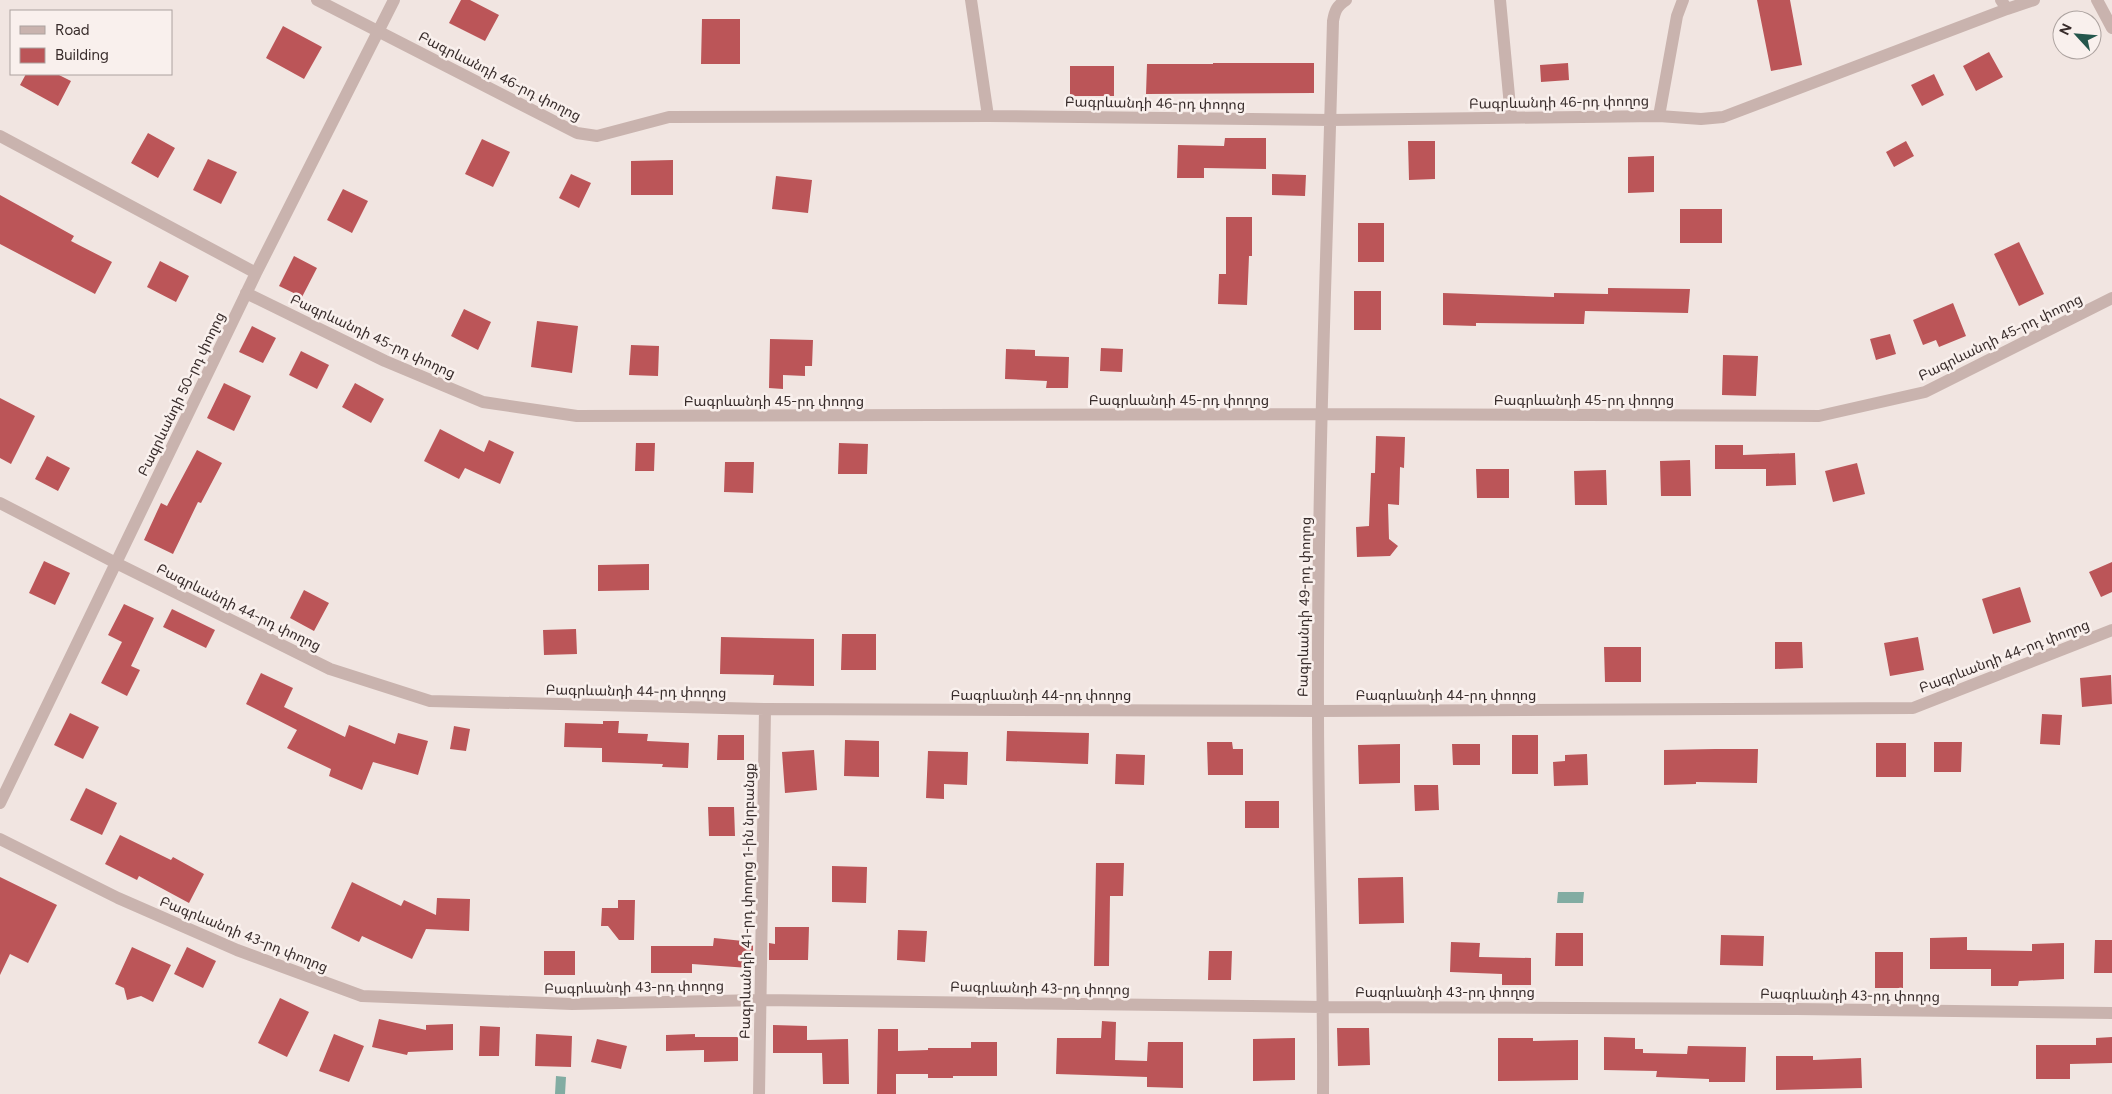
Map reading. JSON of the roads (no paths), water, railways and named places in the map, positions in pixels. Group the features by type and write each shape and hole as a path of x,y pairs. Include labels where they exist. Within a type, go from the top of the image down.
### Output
{"street":[{"name":"Բագրևանդի 46-րդ փողոց","path":"317,0 577,133 597,136 669,117 988,116 1331,120 1659,116 1701,119 1722,117 2004,5 2034,0"},
{"name":"Բագրևանդի 50-րդ փողոց","path":"0,803 246,293 394,0"},
{"path":"971,0 988,116"},
{"path":"1500,0 1511,117"},
{"path":"1659,116 1677,16 1683,0"},
{"path":"2097,0 2112,28"},
{"name":"Բագրևանդի 49-րդ փողոց","path":"1323,1094 1324,1007 1318,711 1321,414 1333,21 1339,2"},
{"path":"0,136 256,273"},
{"name":"Բագրևանդի 45-րդ փողոց","path":"246,293 385,361 483,402 577,416 1321,414 1819,416 1925,392 2112,298"},
{"name":"Բագրևանդի 44-րդ փողոց","path":"0,503 330,669 430,701 765,709 1318,711 1913,708 2112,630"},
{"name":"Բագրևանդի 41-րդ փողոց 1-ին նրբանցք","path":"759,1094 765,709"},
{"name":"Բագրևանդի 43-րդ փողոց","path":"0,839 118,898 218,942 362,996 572,1004 761,1000 1324,1007 1787,1009 2112,1014"}],"water":[{"path":"1558,892 1584,892 1583,903 1557,903"},
{"path":"556,1076 566,1077 565,1094 555,1094"}]}
